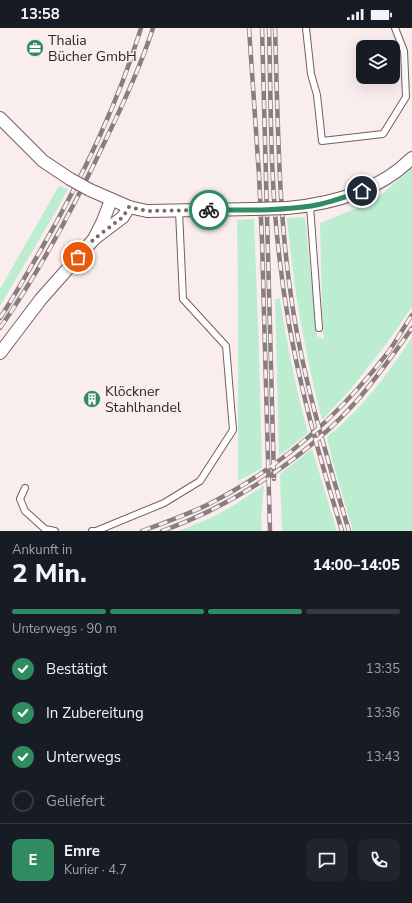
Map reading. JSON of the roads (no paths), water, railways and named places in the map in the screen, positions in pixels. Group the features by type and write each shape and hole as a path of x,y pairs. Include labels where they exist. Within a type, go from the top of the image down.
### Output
{"street":[{"path":"0,118 43,161 70,179 111,200 129,207 147,211 287,208 310,206 344,198 362,191 378,183 412,158"},
{"path":"94,239 111,200"},
{"path":"0,353 41,299 94,239 123,217 129,207"}],"lane":[{"path":"306,28 311,74 317,95 322,141 382,134 409,98 404,51 395,28"},
{"path":"310,206 319,328"},
{"path":"92,531 164,503 200,481 233,430 226,346 183,299 179,211"},
{"path":"25,488 20,499 25,511 45,529 55,531"}],"railway":[{"path":"0,318 39,253 83,171 121,86 141,28"},
{"path":"0,328 30,282 84,185 127,96 153,28"},
{"path":"249,28 262,240 270,531"},
{"path":"262,28 274,479"},
{"path":"269,28 271,141 274,198 283,288 292,340 307,409 342,531"},
{"path":"275,28 283,230 291,296 301,356 308,385 323,444 349,531"},
{"path":"142,531 183,516 233,491 259,475 307,438 329,418 370,375 389,351 412,315"},
{"path":"162,531 217,507 270,476 295,458 341,418 361,396 412,328"}],"place":[{"name":"Thalia Bücher GmbH","path":"35,48"},
{"name":"Klöckner Stahlhandel","path":"92,399"}]}
